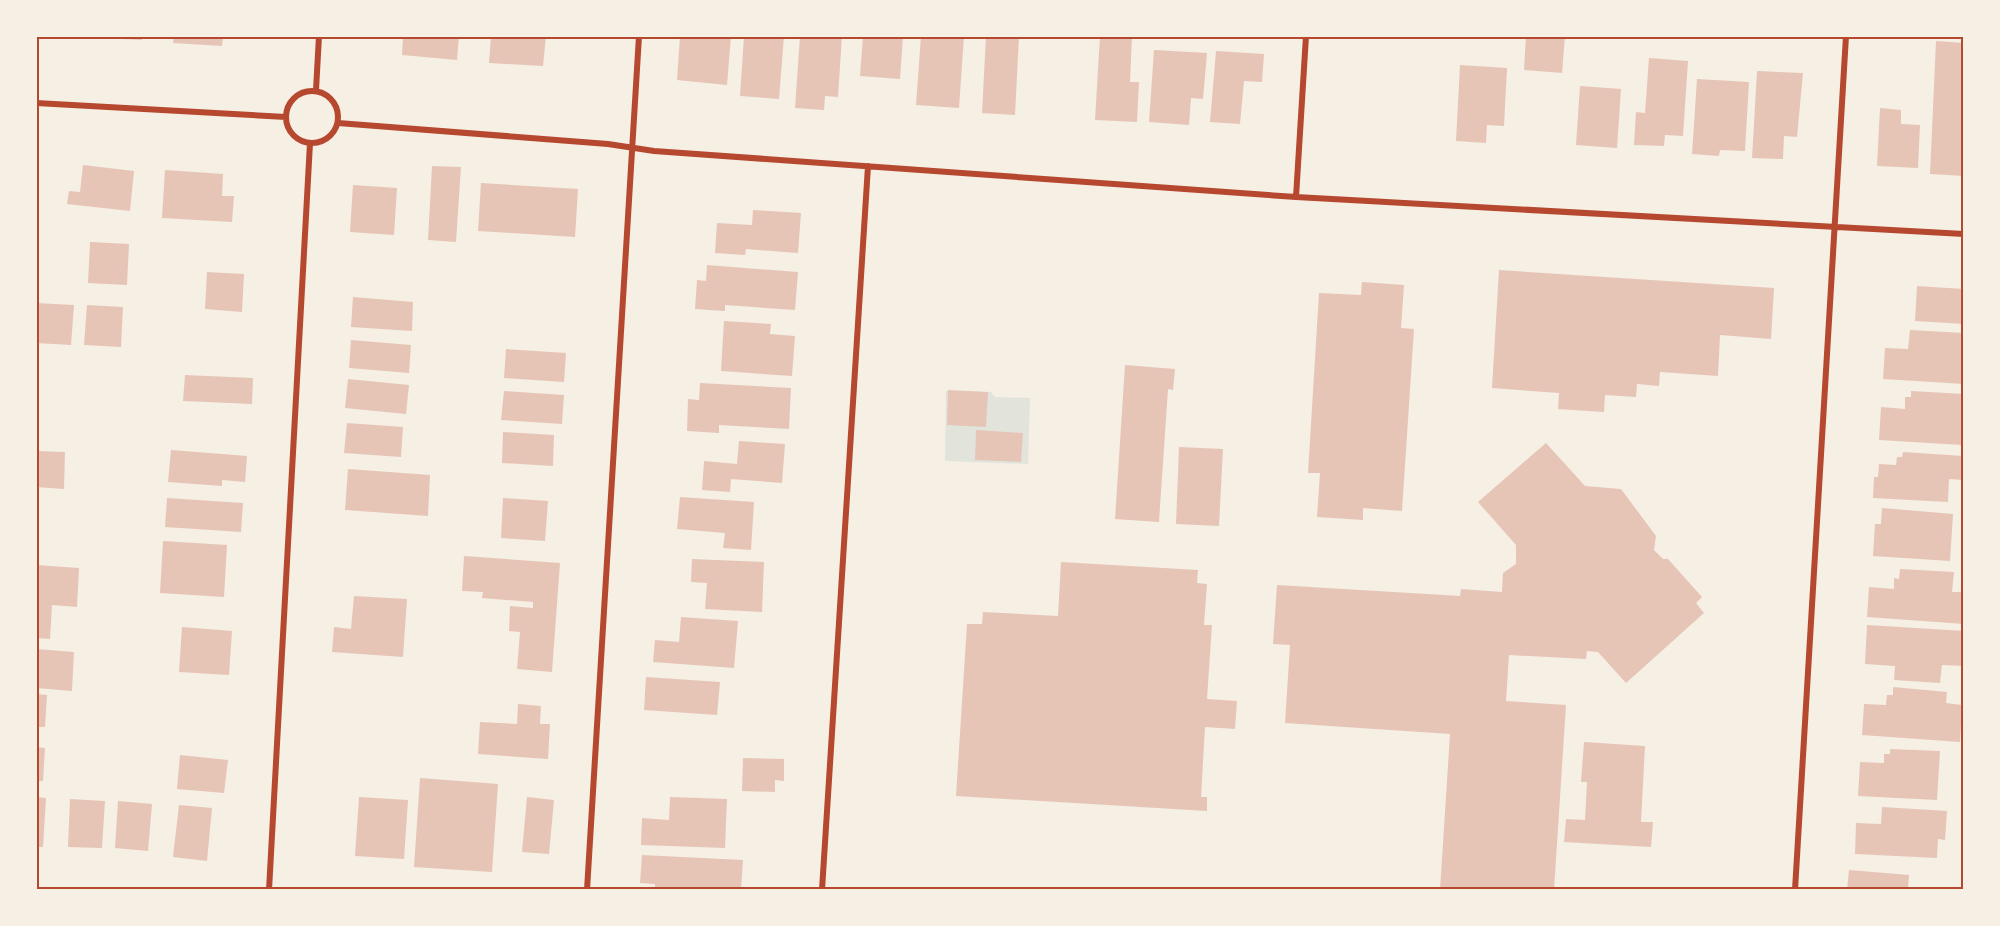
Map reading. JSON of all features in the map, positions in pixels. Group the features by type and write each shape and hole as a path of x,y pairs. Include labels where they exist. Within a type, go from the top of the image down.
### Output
{"street":[{"path":"316,90 319,36"},
{"path":"587,890 639,36"},
{"path":"1296,197 1306,36"},
{"path":"1795,890 1846,36"},
{"path":"307,90 316,90 332,98 339,114 338,123 331,136 325,140 310,143 296,137 287,124 287,108 292,100 307,90"},
{"path":"36,102 286,117"},
{"path":"338,123 608,144 632,149 1296,197 1964,234"},
{"path":"269,890 310,143"},
{"path":"822,890 868,166"}],"shaded area":[{"path":"946,391 991,392 995,397 1030,398 1028,464 945,461"}],"building":[{"path":"100,36 142,36 142,40 100,38"},
{"path":"174,36 223,36 222,46 173,43"},
{"path":"403,36 459,36 457,60 402,55"},
{"path":"491,36 546,36 543,66 489,63"},
{"path":"680,36 731,36 727,85 677,80"},
{"path":"744,36 784,36 779,99 740,96"},
{"path":"800,36 842,36 838,97 825,96 824,110 795,108"},
{"path":"863,36 903,36 900,79 860,76"},
{"path":"921,36 964,36 959,108 916,105"},
{"path":"986,36 1019,36 1015,115 982,113"},
{"path":"1100,36 1132,36 1130,82 1139,82 1137,122 1095,120"},
{"path":"1526,36 1565,36 1562,73 1524,70"},
{"path":"1936,41 1964,43 1964,176 1930,174"},
{"path":"1154,50 1207,53 1203,99 1191,98 1189,125 1149,122"},
{"path":"1216,51 1264,54 1262,82 1244,81 1240,124 1210,122"},
{"path":"1649,58 1688,61 1683,136 1665,135 1664,146 1634,145 1636,112 1645,113"},
{"path":"1460,65 1507,68 1504,126 1487,125 1486,143 1456,141"},
{"path":"1757,71 1803,73 1797,137 1784,136 1783,159 1752,158"},
{"path":"1697,79 1749,82 1745,151 1720,150 1719,156 1692,154"},
{"path":"1580,86 1621,89 1617,148 1576,145"},
{"path":"1880,108 1901,110 1901,124 1920,125 1918,168 1877,166"},
{"path":"83,165 134,171 130,211 67,204 69,191 80,192"},
{"path":"432,166 461,167 456,242 428,240"},
{"path":"165,170 223,174 222,196 234,196 232,222 162,218"},
{"path":"481,183 578,189 575,237 478,231"},
{"path":"353,185 397,188 394,235 350,232"},
{"path":"753,210 801,213 798,253 746,249 745,255 715,253 717,223 752,225"},
{"path":"90,242 129,244 127,285 88,283"},
{"path":"707,265 798,272 795,310 725,305 725,311 695,309 697,280 706,281"},
{"path":"1499,270 1774,288 1771,339 1720,335 1718,376 1660,372 1659,386 1637,384 1636,397 1605,395 1604,412 1558,409 1559,393 1492,388"},
{"path":"207,272 244,274 242,312 205,309"},
{"path":"1362,282 1404,285 1401,328 1414,329 1402,511 1363,508 1363,520 1317,517 1320,473 1308,473 1319,293 1361,295"},
{"path":"1917,286 1964,289 1964,324 1915,321"},
{"path":"353,297 413,302 412,331 351,327"},
{"path":"36,303 74,305 71,345 36,343"},
{"path":"87,305 123,307 121,347 84,345"},
{"path":"724,321 771,324 770,334 795,336 792,376 721,371"},
{"path":"1910,330 1964,333 1964,384 1883,379 1885,348 1908,349"},
{"path":"351,340 411,345 409,373 349,368"},
{"path":"506,349 566,353 564,382 504,378"},
{"path":"1125,365 1175,369 1173,390 1168,389 1159,522 1115,519"},
{"path":"185,375 253,378 252,404 183,401"},
{"path":"348,379 409,385 406,414 345,408"},
{"path":"700,383 791,388 789,429 719,425 719,433 687,431 688,399 699,400"},
{"path":"948,390 988,392 986,427 947,425"},
{"path":"504,391 564,395 562,424 501,420"},
{"path":"1911,391 1964,394 1962,445 1879,440 1881,407 1905,409 1905,397 1911,397"},
{"path":"347,423 403,427 401,457 344,453"},
{"path":"976,430 1023,433 1021,462 975,460"},
{"path":"503,432 554,435 553,466 502,463"},
{"path":"739,441 785,444 782,483 731,479 730,492 702,490 704,461 737,464"},
{"path":"1546,443 1585,486 1621,489 1656,536 1654,550 1663,559 1668,559 1702,597 1696,603 1704,613 1626,683 1598,652 1587,651 1586,659 1509,655 1506,701 1566,705 1554,890 1440,890 1450,734 1285,723 1290,645 1273,644 1277,585 1460,596 1461,589 1502,592 1503,573 1516,564 1516,545 1478,502"},
{"path":"1179,447 1223,449 1219,526 1176,524"},
{"path":"171,450 247,456 245,482 222,480 222,486 168,482"},
{"path":"36,451 65,452 64,489 36,487"},
{"path":"1903,452 1964,456 1964,480 1949,479 1948,502 1873,498 1874,477 1878,477 1879,464 1896,465 1897,457 1902,457"},
{"path":"348,469 430,475 428,516 345,510"},
{"path":"680,497 754,502 751,550 723,548 725,533 677,529"},
{"path":"167,498 243,503 241,532 165,527"},
{"path":"503,498 548,501 545,541 501,538"},
{"path":"1882,508 1953,514 1950,561 1873,556 1875,524 1881,524"},
{"path":"163,541 227,545 224,597 160,593"},
{"path":"464,556 560,563 552,672 517,669 520,632 509,631 510,606 533,608 533,602 482,598 483,592 462,591"},
{"path":"692,559 764,562 762,612 705,609 707,583 691,582"},
{"path":"1061,562 1198,570 1197,583 1207,584 1204,625 1212,625 1207,699 1237,701 1235,729 1205,727 1201,797 1207,797 1207,811 956,796 967,624 982,624 983,612 1058,616"},
{"path":"36,565 79,568 77,607 52,605 50,639 36,638"},
{"path":"1900,569 1954,572 1952,592 1964,592 1964,624 1867,617 1869,587 1894,589 1894,578 1899,579"},
{"path":"354,596 407,599 403,657 332,652 334,627 351,629"},
{"path":"681,617 738,621 734,668 653,662 655,640 679,642"},
{"path":"1867,625 1964,631 1964,666 1942,665 1940,683 1894,680 1895,666 1865,664"},
{"path":"182,627 232,631 229,675 179,672"},
{"path":"36,649 74,652 72,691 36,688"},
{"path":"646,677 720,682 717,715 644,710"},
{"path":"1893,687 1947,692 1946,703 1962,705 1960,742 1862,735 1864,704 1886,705 1887,695 1893,695"},
{"path":"36,694 47,695 45,727 36,727"},
{"path":"518,704 541,706 540,724 550,724 548,759 478,754 480,722 517,724"},
{"path":"1584,742 1645,746 1641,822 1653,822 1651,847 1564,842 1566,819 1585,820 1587,782 1581,782"},
{"path":"36,747 45,748 43,781 36,781"},
{"path":"1890,749 1940,751 1937,800 1858,796 1860,762 1884,763 1884,754 1890,754"},
{"path":"180,755 228,760 224,793 177,789"},
{"path":"743,758 784,759 784,781 775,780 775,792 742,791"},
{"path":"420,778 498,784 492,872 414,867"},
{"path":"36,797 46,798 43,847 36,847"},
{"path":"359,797 408,800 404,859 355,856"},
{"path":"527,797 554,800 549,854 522,852"},
{"path":"670,797 727,799 725,848 641,845 642,818 669,820"},
{"path":"70,799 105,801 102,848 68,847"},
{"path":"118,801 152,804 148,851 115,848"},
{"path":"179,805 212,808 207,861 173,857"},
{"path":"1882,807 1947,811 1945,840 1938,839 1937,858 1855,854 1856,823 1881,824"},
{"path":"642,855 743,860 741,890 655,890 655,884 640,883"},
{"path":"1849,870 1909,875 1908,890 1847,890"}]}
